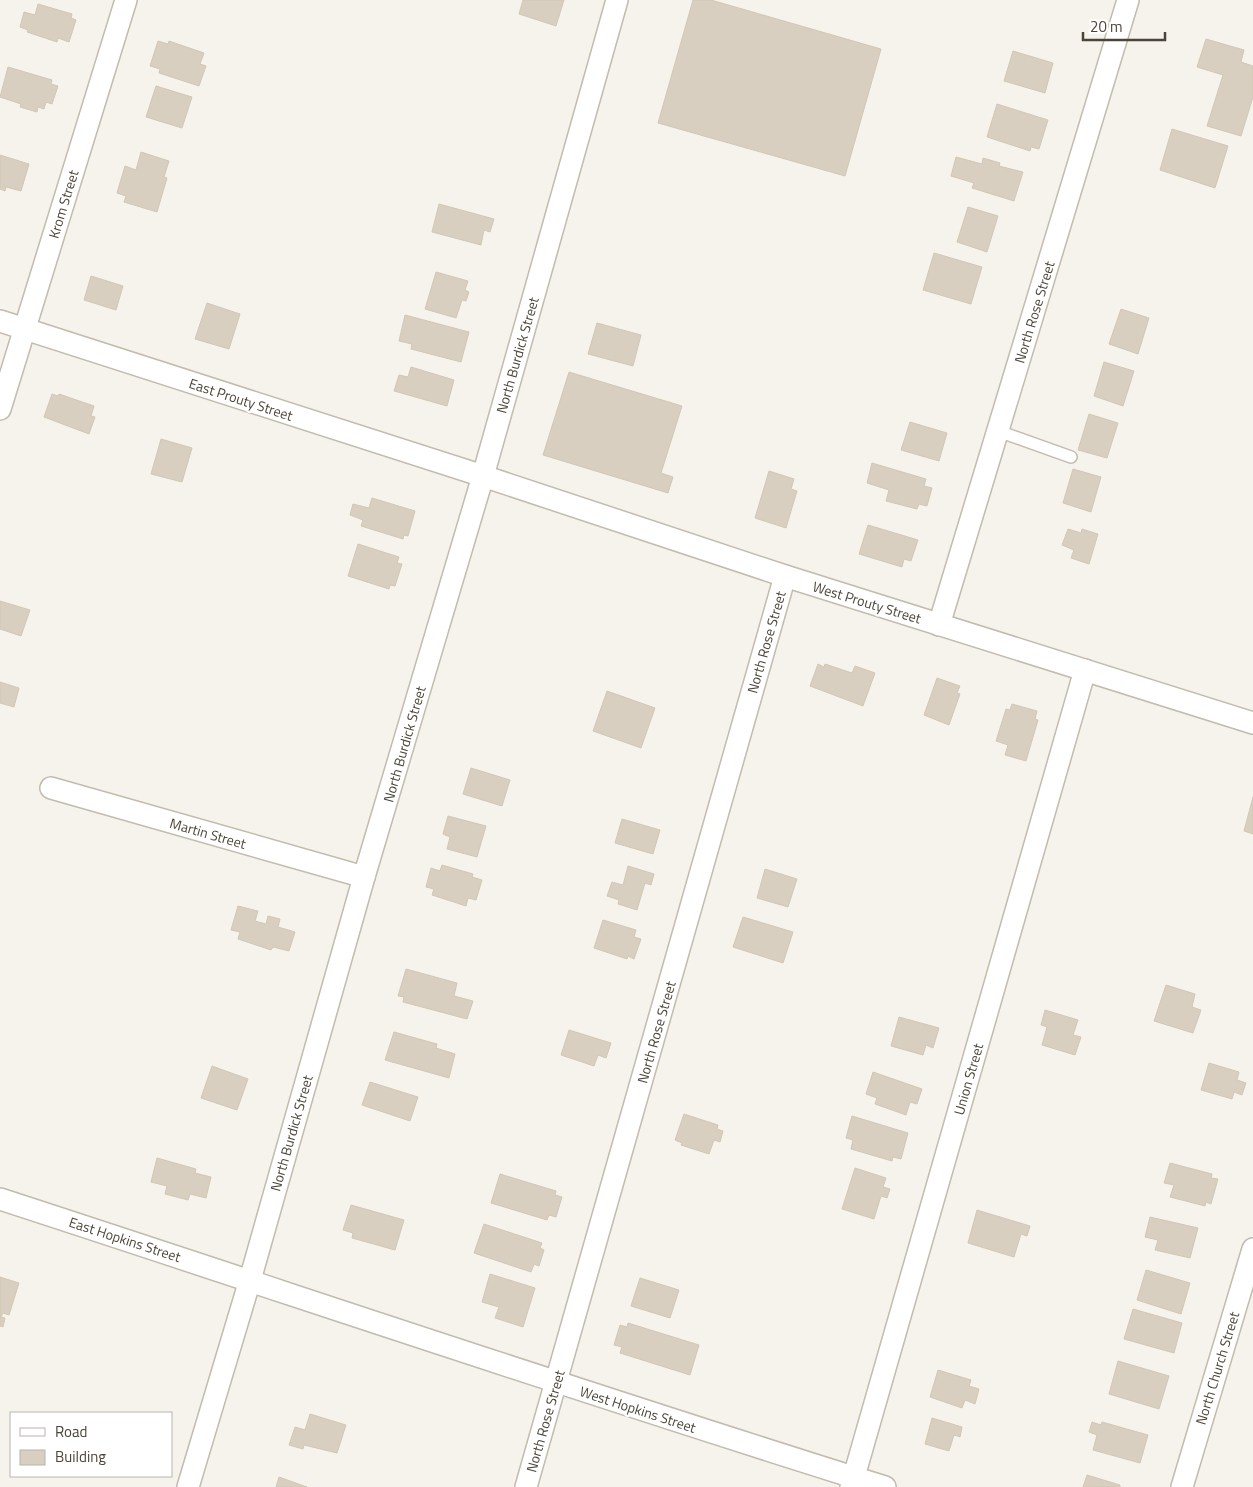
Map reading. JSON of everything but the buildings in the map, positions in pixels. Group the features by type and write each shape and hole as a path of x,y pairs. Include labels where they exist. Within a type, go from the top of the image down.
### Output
{"street":[{"name":"Krom Street","path":"0,409 126,0"},
{"name":"North Burdick Street","path":"188,1487 250,1280 364,878 483,476 617,0"},
{"name":"North Rose Street","path":"939,625 1128,0"},
{"name":"East Prouty Street","path":"0,321 483,476"},
{"name":"West Prouty Street","path":"483,476 785,576 1253,723"},
{"name":"North Rose Street","path":"526,1487 785,576"},
{"name":"Union Street","path":"852,1482 1085,670"},
{"name":"Martin Street","path":"51,788 364,878"},
{"name":"East Hopkins Street","path":"0,1199 250,1280"},
{"name":"North Church Street","path":"1187,1485 1253,1250"},
{"name":"West Hopkins Street","path":"250,1280 852,1482 885,1487"}],"lane":[{"path":"998,431 1072,457"}]}
